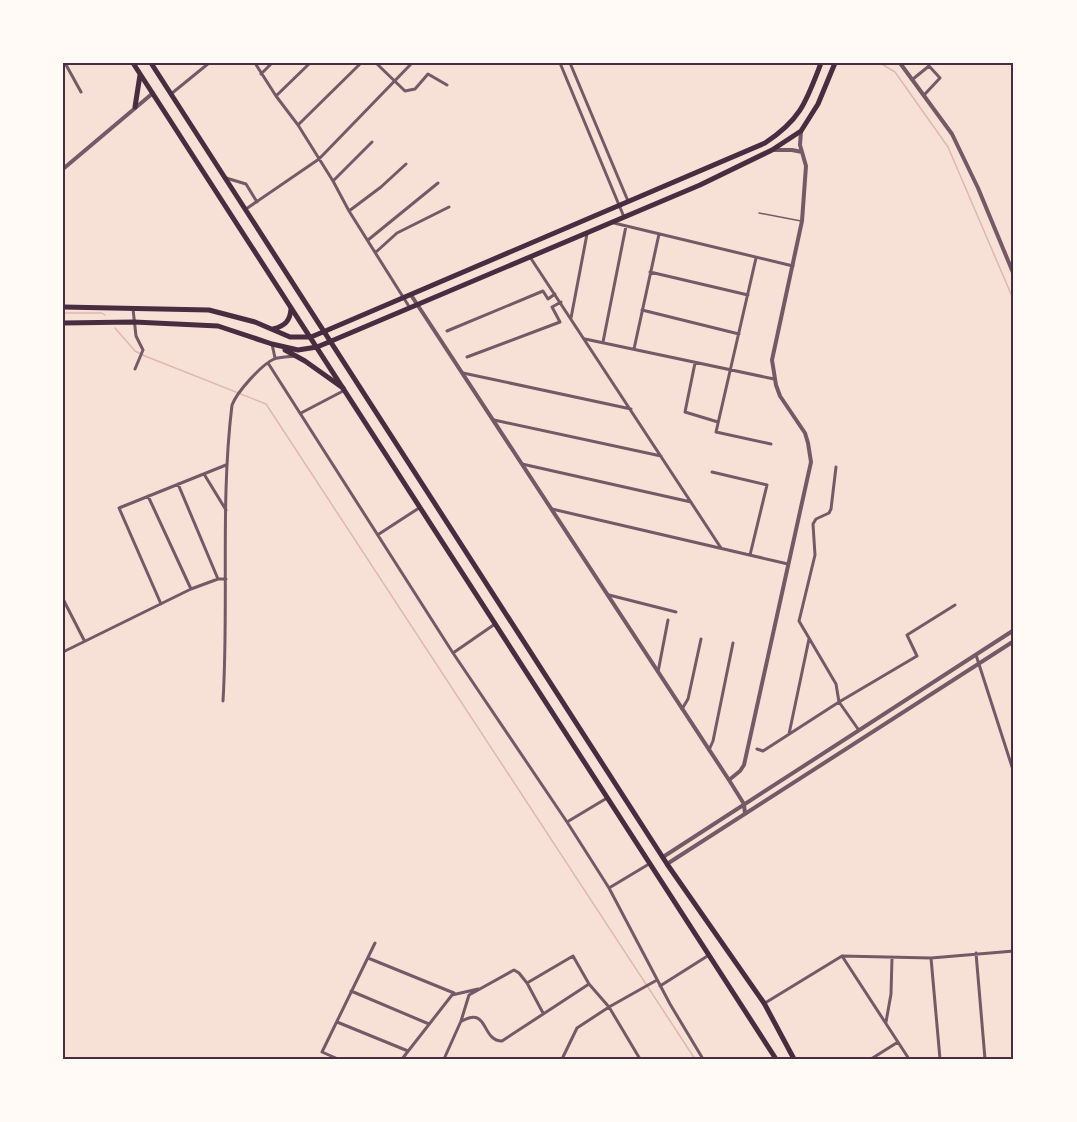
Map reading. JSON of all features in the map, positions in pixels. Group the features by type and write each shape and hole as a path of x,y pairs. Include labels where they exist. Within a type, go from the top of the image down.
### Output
{"main road":[{"path":"134,63 776,1059"},
{"path":"151,63 663,857 764,1003 794,1059"},
{"path":"63,307 209,310 255,322 290,337 311,337 765,143 784,130 797,116 821,63"},
{"path":"272,344 298,350 317,347 700,185 772,150 801,131 818,104 835,63"},
{"path":"135,107 140,73"},
{"path":"469,270 474,280"},
{"path":"272,330 286,324 290,318 291,309"},
{"path":"63,322 134,322 218,326 272,344 297,356 344,389"},
{"path":"250,336 255,322"}],"street":[{"path":"65,63 81,92"},
{"path":"171,94 208,63"},
{"path":"255,63 298,125 410,308"},
{"path":"261,74 272,63"},
{"path":"276,96 310,63"},
{"path":"298,125 361,63"},
{"path":"376,63 405,92 415,89 428,74 447,85"},
{"path":"246,209 319,159 411,63"},
{"path":"560,63 624,217"},
{"path":"570,63 628,202"},
{"path":"900,63 925,94 952,134 1014,275"},
{"path":"913,79 929,66 940,78 925,94"},
{"path":"63,169 153,93"},
{"path":"575,96 582,93"},
{"path":"729,780 744,765 811,459 805,434 780,396 774,379 773,352 802,222 806,166 800,145 801,131"},
{"path":"333,181 372,142"},
{"path":"772,150 792,150 802,153"},
{"path":"349,211 381,187 406,164"},
{"path":"226,178 246,183 257,202"},
{"path":"368,240 438,183"},
{"path":"376,252 397,233 449,207"},
{"path":"612,223 793,267"},
{"path":"603,342 626,226"},
{"path":"571,318 588,233"},
{"path":"634,349 659,234"},
{"path":"531,257 721,548"},
{"path":"756,258 716,432 771,444"},
{"path":"650,272 748,296"},
{"path":"447,331 543,291 560,322 467,357"},
{"path":"548,299 555,294"},
{"path":"411,295 729,780 744,804 745,814"},
{"path":"552,307 561,302"},
{"path":"133,308 136,336 142,350 135,369"},
{"path":"642,310 739,334"},
{"path":"585,339 774,379"},
{"path":"272,344 275,358"},
{"path":"223,701 226,662 226,465 232,405 235,397 268,363 275,358 297,356"},
{"path":"268,363 453,653 609,888 660,986 703,1059"},
{"path":"695,363 685,412 718,422"},
{"path":"463,373 631,409"},
{"path":"300,413 344,389"},
{"path":"494,420 662,456"},
{"path":"522,464 691,502"},
{"path":"161,604 119,508 226,465"},
{"path":"836,466 831,509 829,513 816,519 813,524 815,555 799,621 836,684 839,702 858,729"},
{"path":"712,472 766,485 750,555"},
{"path":"204,474 227,512"},
{"path":"178,484 219,579"},
{"path":"148,496 191,589"},
{"path":"379,534 420,507"},
{"path":"552,509 788,564"},
{"path":"63,652 191,589 219,579 226,579"},
{"path":"609,595 676,612"},
{"path":"63,599 84,641"},
{"path":"757,749 763,751 916,656 907,635 955,605"},
{"path":"658,672 668,620"},
{"path":"453,653 495,624"},
{"path":"663,857 1014,630"},
{"path":"789,734 809,638"},
{"path":"682,709 688,699 701,639"},
{"path":"668,864 1014,641"},
{"path":"709,750 713,741 733,643"},
{"path":"976,654 1014,771"},
{"path":"567,822 607,798"},
{"path":"689,840 694,847"},
{"path":"609,888 649,864"},
{"path":"338,1059 322,1052 375,943"},
{"path":"764,1003 842,956 931,957 1014,951"},
{"path":"976,953 985,1059"},
{"path":"660,986 709,955"},
{"path":"527,984 573,956 589,984 609,1007 640,1059"},
{"path":"842,956 909,1059"},
{"path":"931,957 940,1059"},
{"path":"368,958 456,994"},
{"path":"886,1024 891,994 892,958"},
{"path":"444,1059 461,1022 469,995 514,970 519,972 543,1013"},
{"path":"562,1059 577,1028 657,980"},
{"path":"461,1022 475,1016 479,1018 493,1039 502,1041 589,984"},
{"path":"402,1059 447,1001 456,994 483,988"},
{"path":"351,991 429,1024"},
{"path":"337,1022 408,1051"},
{"path":"871,1059 898,1042"}],"lane":[{"path":"759,213 802,222"}],"waterway":[{"path":"880,63 895,72 948,147 1014,301"},
{"path":"63,313 102,313 105,315"},
{"path":"115,328 135,351 266,404 695,1059"},
{"path":"878,1059 891,1059"}]}
